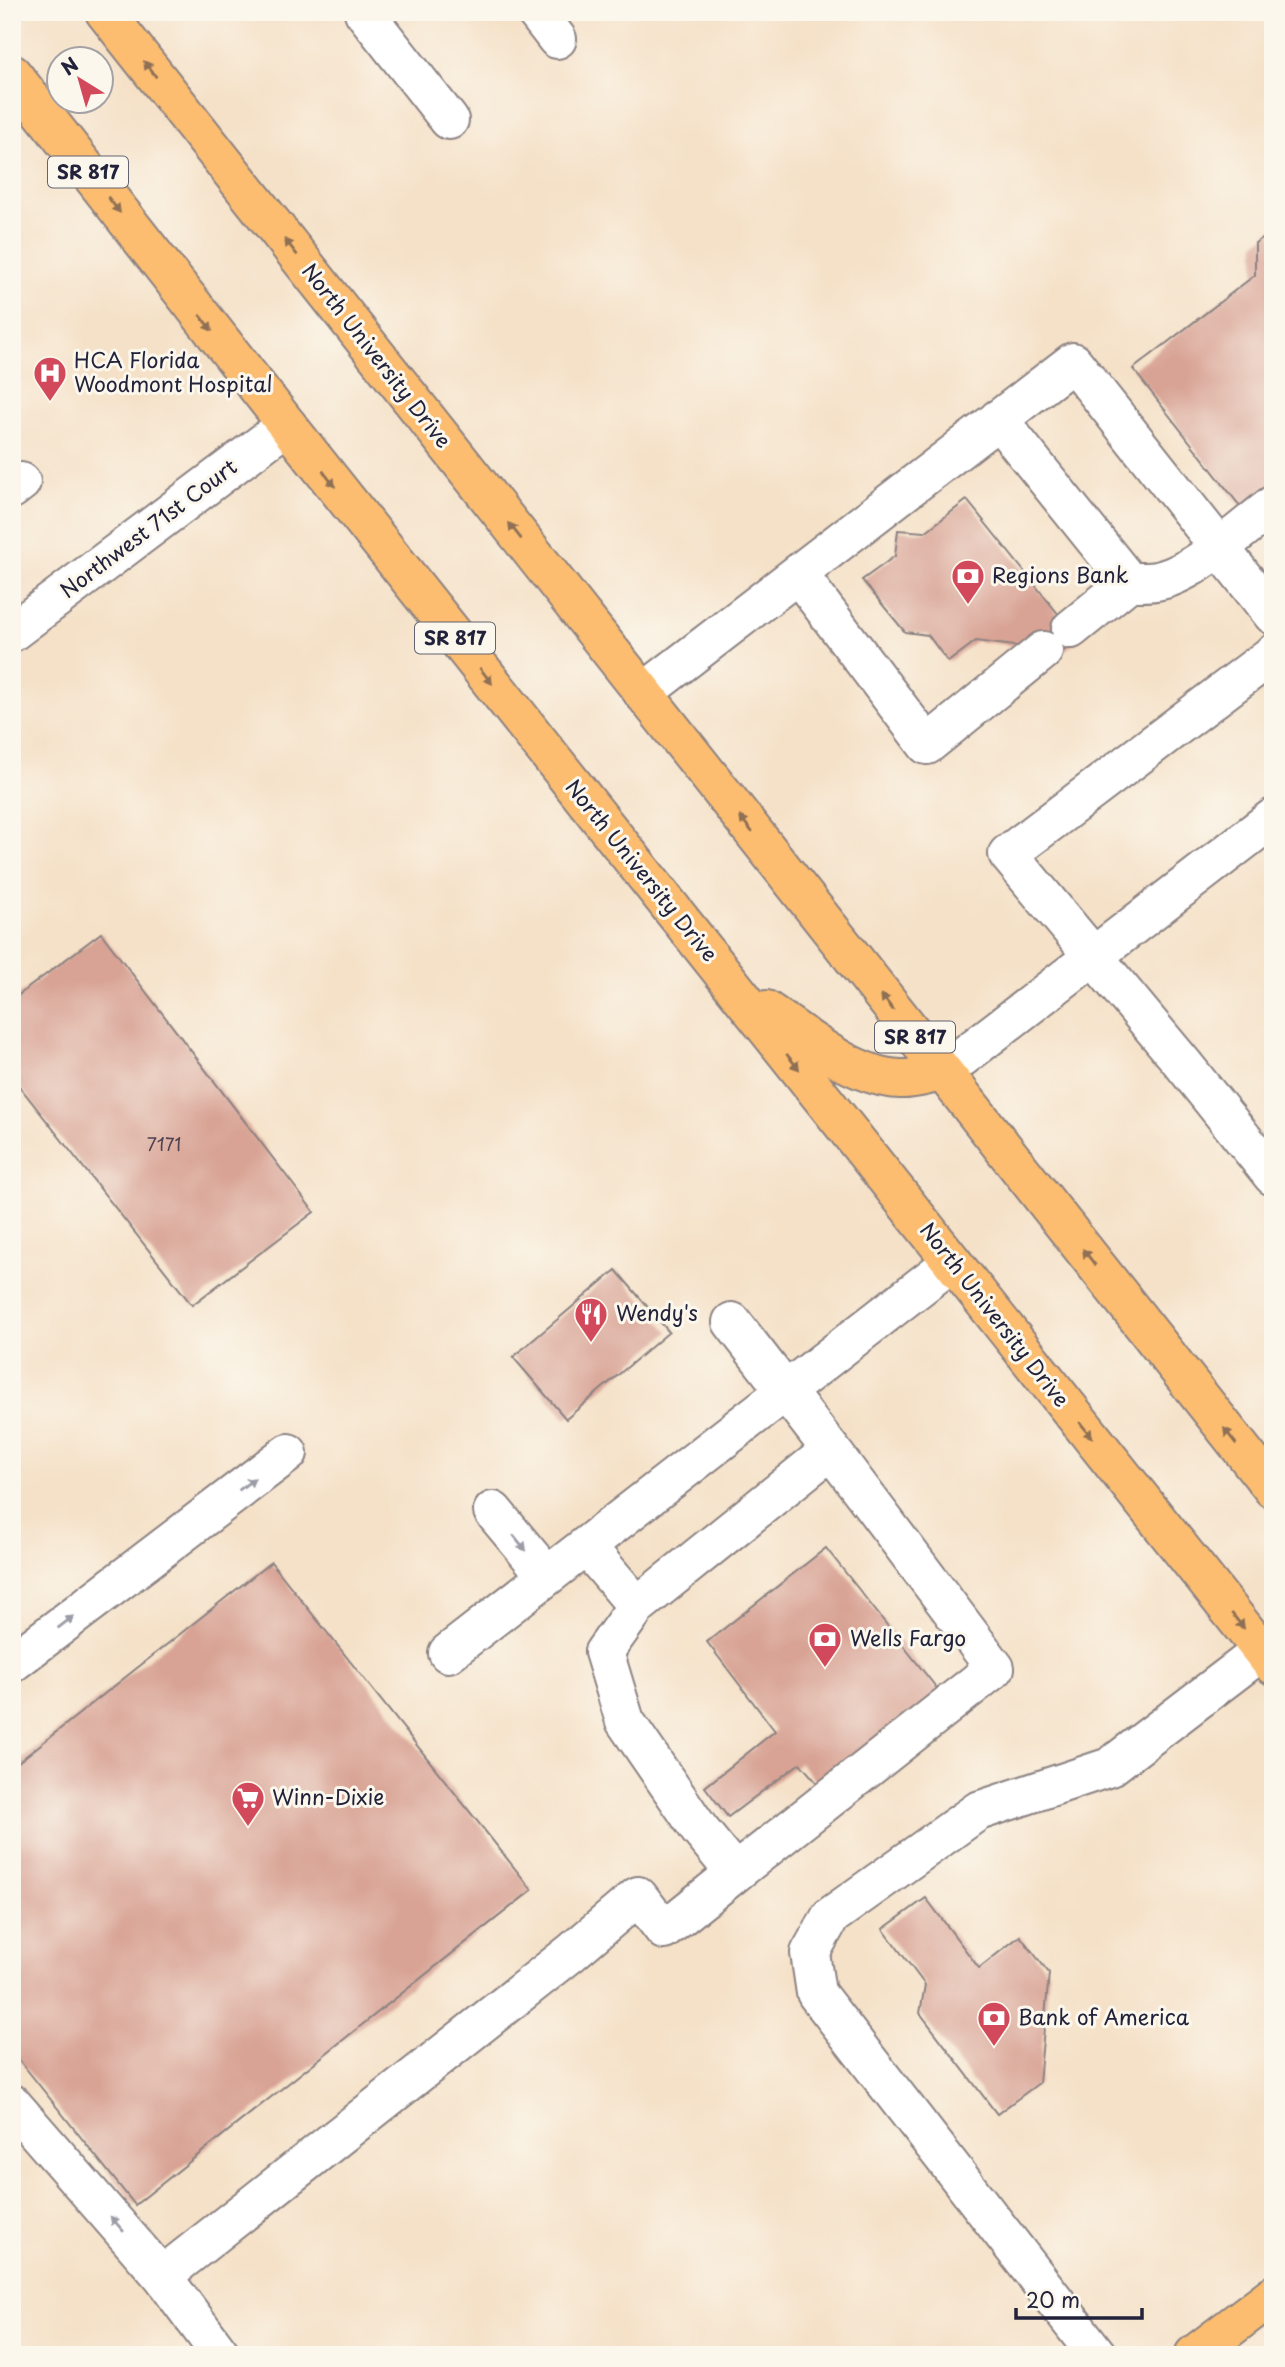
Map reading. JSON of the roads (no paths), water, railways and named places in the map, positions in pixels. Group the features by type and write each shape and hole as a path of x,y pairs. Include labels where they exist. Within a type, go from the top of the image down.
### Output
{"main road":[{"name":"North University Drive","path":"105,12 1273,1489"},
{"name":"North University Drive","path":"12,74 287,425 1267,1658"},
{"path":"735,989 848,1064 871,1074 901,1080 943,1072"},
{"path":"1194,2355 1273,2295"}],"street":[{"path":"364,12 449,120"},
{"path":"643,693 1073,362 1273,615"},
{"path":"998,419 1129,582"},
{"name":"Northwest 71st Court","path":"12,632 287,425"},
{"path":"798,574 927,745 1129,582 1161,580 1178,574 1219,547 1273,505"},
{"path":"1273,654 1008,854 1273,1176"},
{"path":"943,1072 1273,818"},
{"path":"448,1653 952,1262"},
{"path":"162,2276 571,1953 638,1896 664,1930 995,1668 732,1322"},
{"path":"735,1873 699,1829 625,1721 604,1652 637,1606 831,1451"},
{"path":"12,1663 288,1453"},
{"path":"494,1511 547,1576"},
{"path":"586,1546 637,1606"},
{"path":"1097,2355 816,1993 810,1954 831,1916 978,1811 1110,1768 1267,1658"},
{"path":"12,2104 162,2276 221,2355"}],"place":[{"name":"HCA Florida Woodmont Hospital","path":"50,403"},
{"name":"Regions Bank","path":"968,606"},
{"name":"Wendy's","path":"591,1344"},
{"name":"Wells Fargo","path":"825,1669"},
{"name":"Winn-Dixie","path":"248,1828"},
{"name":"Bank of America","path":"994,2048"}]}
